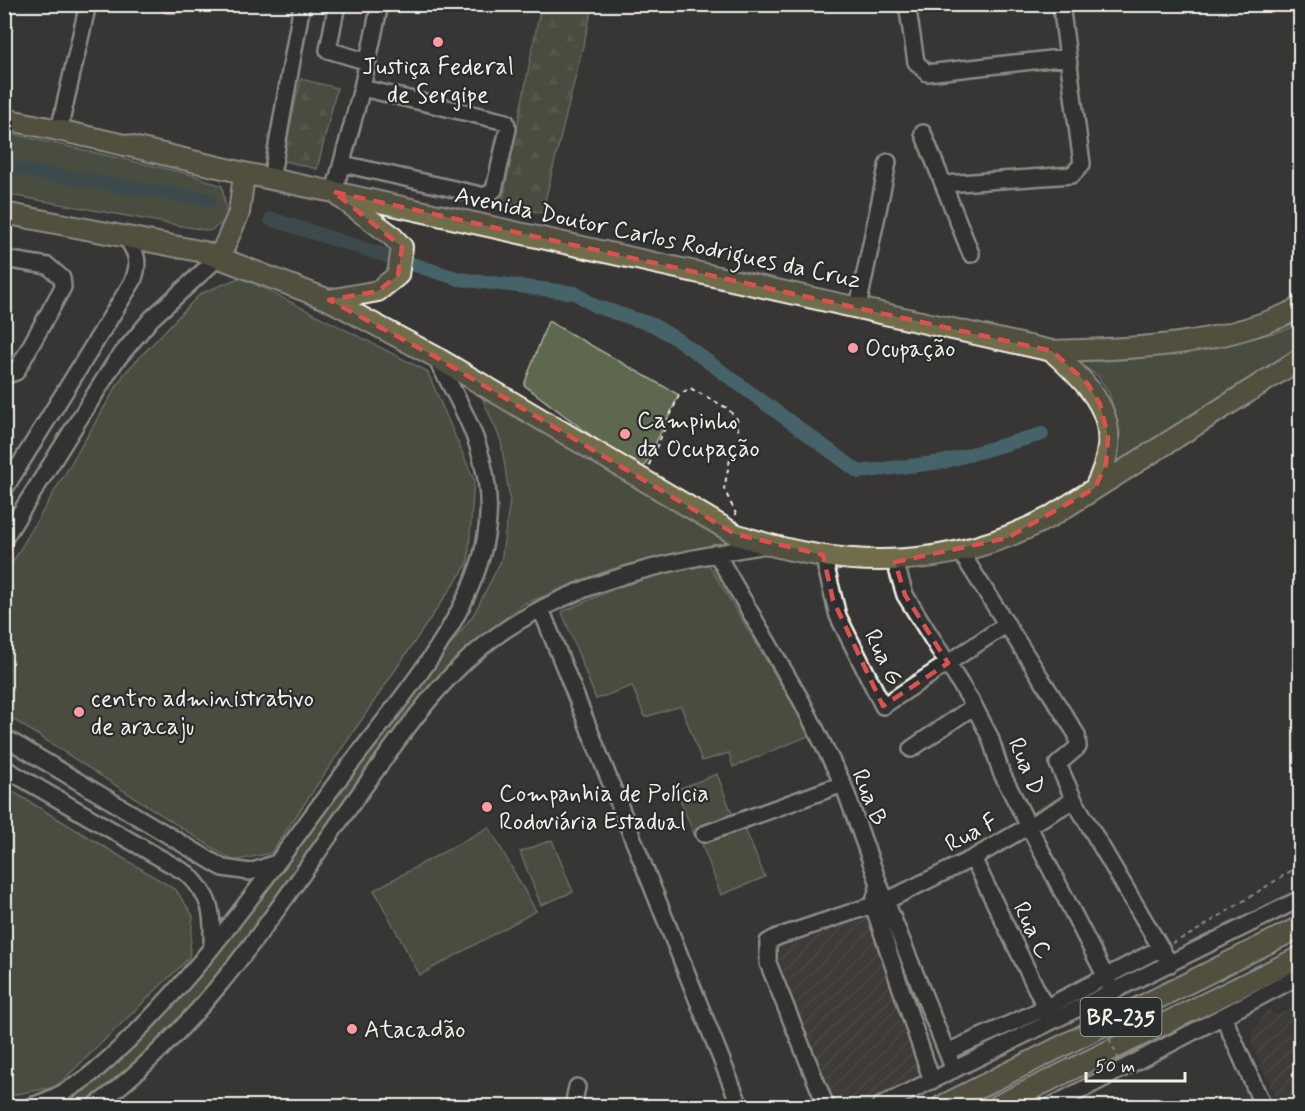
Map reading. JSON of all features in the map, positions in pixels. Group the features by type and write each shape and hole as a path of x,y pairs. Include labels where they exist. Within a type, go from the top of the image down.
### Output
{"main road":[{"name":"Avenida Doutor Carlos Rodrigues da Cruz","path":"4,119 244,175 334,192 1052,351 1140,349 1222,335 1264,323 1300,308"},
{"path":"220,256 239,213 244,175"},
{"path":"329,300 378,291 398,275 402,247 391,235 334,192"},
{"path":"4,213 124,234 220,256 329,300 435,356 735,534 766,545 856,560 895,562 960,551 1020,533 1300,359"},
{"path":"1052,351 1087,383 1100,404 1106,423 1108,454 1095,488"},
{"name":"BR-235","path":"942,1107 1300,927"},
{"name":"BR-235","path":"997,1107 1300,957"}],"street":[{"path":"59,130 88,4"},
{"path":"168,4 176,4"},
{"path":"272,180 302,4"},
{"path":"337,4 328,50 368,62"},
{"path":"334,192 362,88 380,4"},
{"path":"907,4 916,62 927,73 1068,57"},
{"path":"945,184 1072,175 1083,164 1061,4"},
{"path":"343,164 485,196 494,190 508,129 506,122 362,88"},
{"path":"923,133 971,254"},
{"path":"858,308 888,162"},
{"path":"4,490 133,280 138,268 137,258 135,249 124,234"},
{"path":"4,539 115,362 151,319 220,256"},
{"path":"4,259 48,266 62,278 63,287 16,372 4,376"},
{"path":"30,1107 54,1097 95,1071 165,1002 276,863 447,633 480,567 489,507 485,465 462,403 435,356"},
{"path":"107,1107 126,1083 198,1011 278,908 430,696 476,652 541,609 588,588 645,569 716,553 766,545"},
{"path":"960,551 1078,738 1078,747 1057,763 1074,800 1170,964"},
{"name":"Rua B","path":"716,553 801,700 843,784 879,884 879,903 932,1081"},
{"name":"Rua G","path":"823,555 835,609 883,706 1006,624"},
{"name":"Rua D","path":"895,562 904,595 974,706 991,741 998,766 1113,991"},
{"path":"541,609 740,1107"},
{"path":"911,749 974,706"},
{"path":"4,737 224,868 250,872 276,863"},
{"path":"4,768 188,874 208,899 213,915 212,946"},
{"path":"704,834 843,784"},
{"name":"Rua F","path":"826,1107 768,963 768,942 879,903 973,858 1074,800"},
{"name":"Rua C","path":"973,858 1048,1015"},
{"path":"947,1052 1113,991 1300,899"},
{"name":"Rua B","path":"879,903 954,1070"},
{"path":"880,1107 954,1070 1048,1015 1106,976 1161,948"},
{"path":"1051,1107 1300,976"},
{"path":"1224,1018 1263,1107"},
{"path":"95,1107 126,1083"},
{"path":"573,1107 577,1088"}],"path":[{"path":"645,471 661,442 679,395 690,388 727,408 737,419 739,436 731,454 724,489 739,518"},
{"path":"1161,948 1193,933 1300,865"},
{"path":"1098,1015 1121,1064"}],"highlighted area":[{"path":"334,192 1052,351 1087,383 1100,404 1108,437 1106,464 1095,488 1007,538 895,562 905,595 948,663 883,706 833,600 823,555 735,534 434,356 329,300 378,291 398,275 402,247"}],"shaded area":[{"path":"867,911 925,1075 863,1106 836,1106 773,946"},
{"path":"1300,1004 1300,1106 1279,1106 1253,1047 1251,1034 1268,1009 1277,1015"}],"green space":[{"path":"541,5 593,5 542,213 502,204"},
{"path":"301,79 337,88 317,169 281,160"},
{"path":"4,132 193,175 222,186 228,219 210,231 5,194"},
{"path":"241,277 427,371 474,480 468,563 271,853 233,861 5,714 5,575 124,374 200,294"},
{"name":"Campinho da Ocupação","path":"548,321 679,395 641,473 524,385"},
{"path":"1300,323 1300,360 1107,483 1118,460 1120,432 1109,393 1097,375 1076,362 1183,353 1274,333"},
{"path":"477,386 738,541 632,565 525,603 485,634 430,686 230,960 168,1031 133,1067 84,1106 43,1106 144,1030 177,1000 474,614 501,561 510,501 501,441"},
{"path":"709,565 811,735 733,767 729,753 702,761 681,706 645,717 632,686 596,699 562,612 639,578"},
{"path":"717,774 734,819 694,834 676,790"},
{"path":"5,787 176,890 193,916 189,958 56,1087 5,1096"},
{"path":"489,827 536,911 420,975 374,890"},
{"path":"745,829 765,877 721,895 702,844"},
{"path":"552,840 573,892 541,905 520,852"}],"waterway":[{"path":"4,167 210,200"},
{"path":"271,219 459,279 575,293 595,306 653,325 680,341 859,472 943,462 1042,434"}],"place":[{"name":"Justiça Federal de Sergipe","path":"438,42"},
{"name":"Ocupação","path":"853,348"},
{"name":"Campinho da Ocupação","path":"625,434"},
{"name":"centro administrativo de aracaju","path":"79,712"},
{"name":"Companhia de Polícia Rodoviária Estadual","path":"487,807"},
{"name":"Atacadão","path":"352,1029"}]}
